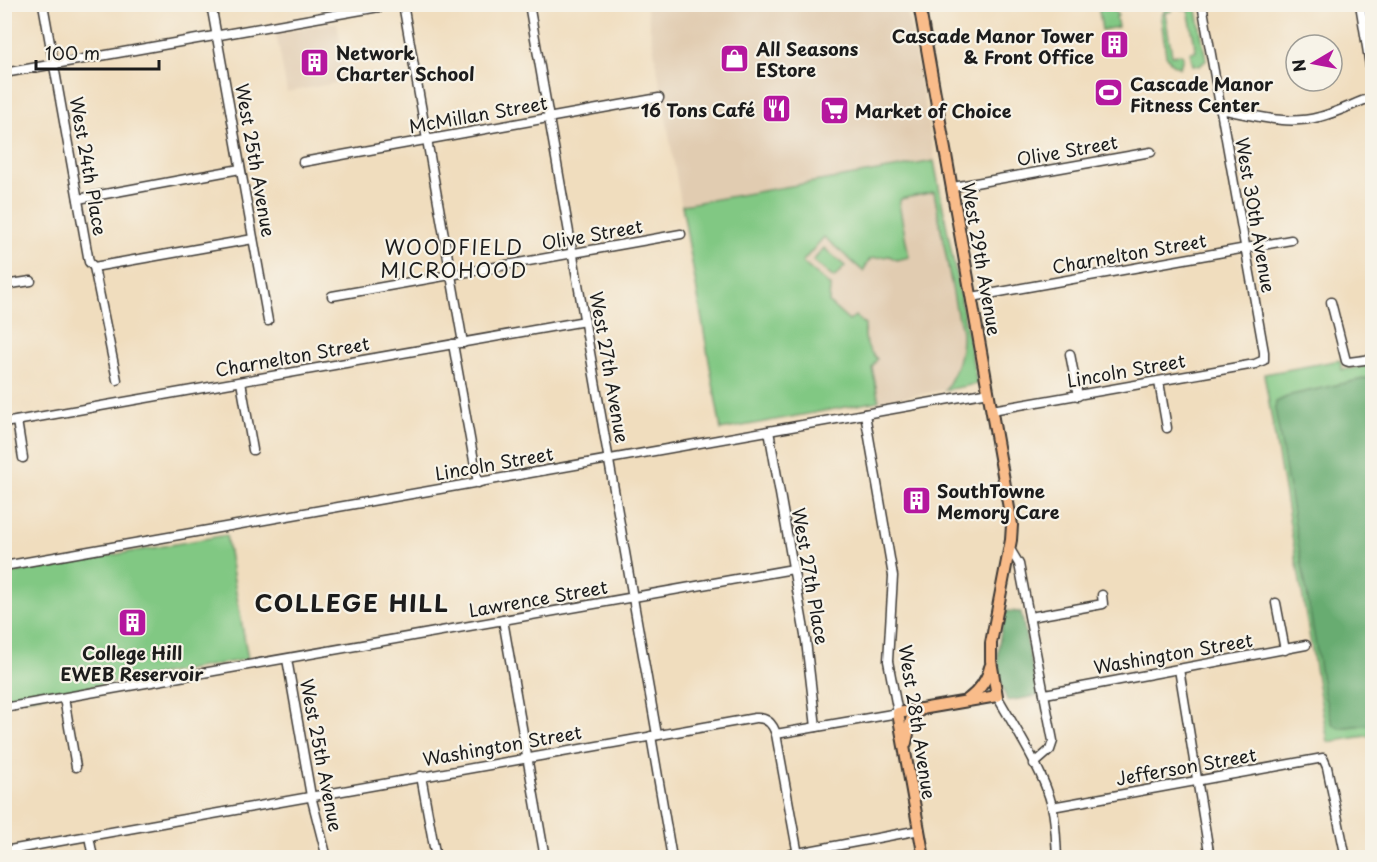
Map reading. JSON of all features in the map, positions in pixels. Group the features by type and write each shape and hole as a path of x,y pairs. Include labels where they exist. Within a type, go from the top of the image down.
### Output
{"main road":[{"name":"West 29th Avenue","path":"919,4 1011,519 1010,549 992,636 991,661"},
{"path":"898,713 997,696 991,661"},
{"path":"966,701 982,686 988,676 991,661"},
{"path":"905,752 910,724 917,712 922,709"},
{"name":"West 28th Avenue","path":"898,713 924,858"}],"street":[{"name":"West 24th Place","path":"43,4 78,199 117,380"},
{"name":"West 25th Avenue","path":"211,4 268,321"},
{"path":"4,73 396,4"},
{"path":"404,4 463,343"},
{"name":"West 27th Avenue","path":"529,4 634,598 672,858"},
{"name":"West 30th Avenue","path":"1202,4 1264,360"},
{"path":"1360,4 1372,78"},
{"path":"1220,109 1276,120 1298,120 1321,117 1372,97"},
{"name":"McMillan Street","path":"303,162 659,98"},
{"name":"Olive Street","path":"953,188 1151,152"},
{"path":"78,199 240,169"},
{"name":"Olive Street","path":"332,296 681,234"},
{"path":"92,265 253,238"},
{"name":"Charnelton Street","path":"972,297 1292,240"},
{"path":"4,285 31,281"},
{"path":"1332,302 1346,361 1372,358"},
{"name":"Charnelton Street","path":"4,423 585,321"},
{"path":"453,344 478,483"},
{"path":"1070,354 1078,396"},
{"name":"Lincoln Street","path":"992,410 1159,382 1255,364 1264,360"},
{"path":"241,382 253,450"},
{"path":"1159,382 1167,428"},
{"name":"Lincoln Street","path":"4,566 989,392"},
{"name":"West 28th Avenue","path":"865,414 893,576 888,661 898,713"},
{"path":"17,421 23,458"},
{"name":"West 27th Place","path":"769,431 806,641 816,727"},
{"path":"1010,549 1019,564 1054,744 1034,764"},
{"name":"Lawrence Street","path":"4,708 793,569"},
{"path":"1030,617 1103,604 1102,595"},
{"path":"1276,603 1285,650"},
{"path":"503,620 545,858"},
{"name":"Washington Street","path":"1045,694 1306,645"},
{"name":"West 25th Avenue","path":"287,659 311,796 327,858"},
{"path":"1179,669 1210,858"},
{"path":"997,696 1034,764 1052,807 1057,858"},
{"path":"64,698 76,767"},
{"path":"798,855 776,734 898,713"},
{"name":"Washington Street","path":"4,851 759,717 769,722 776,734"},
{"name":"Jefferson Street","path":"1052,807 1321,758 1325,761 1346,858"},
{"path":"421,776 436,858"},
{"path":"771,858 798,855 920,830"},
{"path":"90,836 93,858"}],"shaded area":[{"path":"646,5 906,5 977,384 721,430"},
{"path":"337,22 347,81 287,92 276,33"}],"green space":[{"path":"1098,5 1111,5 1118,16 1116,17 1118,27 1102,30"},
{"path":"1182,5 1196,5 1206,60 1200,66 1193,65 1190,52 1196,51 1188,9 1182,9"},
{"path":"1171,6 1172,11 1165,13 1172,55 1181,54 1183,57 1180,68 1172,64 1166,55 1161,18 1165,9"},
{"path":"934,161 977,384 945,390 958,362 962,332 934,192 901,199 899,204 909,257 897,260 889,256 870,259 863,271 824,237 802,262 830,286 829,303 849,321 855,316 865,325 866,344 877,359 872,368 879,401 721,430 682,205"},
{"path":"824,248 845,266 834,278 813,261"},
{"path":"1340,360 1342,370 1372,365 1372,735 1328,742 1264,374"},
{"path":"1372,377 1372,724 1339,728 1332,724 1324,694 1275,409 1276,402 1291,395"},
{"path":"226,535 248,659 5,702 5,574"},
{"path":"1005,611 1021,612 1038,696 1007,701 998,666 1000,636"}],"place":[{"name":"Cascade Manor Tower & Front Office","path":"1115,45"},
{"name":"All Seasons EStore","path":"735,58"},
{"name":"Network Charter School","path":"315,62"},
{"name":"Cascade Manor Fitness Center","path":"1109,93"},
{"name":"16 Tons Café","path":"776,109"},
{"name":"Market of Choice","path":"834,110"},
{"name":"SouthTowne Memory Care","path":"916,500"},
{"name":"College Hill EWEB Reservoir","path":"132,623"}],"district":[{"name":"WOODFIELD MICROHOOD","path":"454,258"},
{"name":"COLLEGE HILL","path":"352,602"}]}
